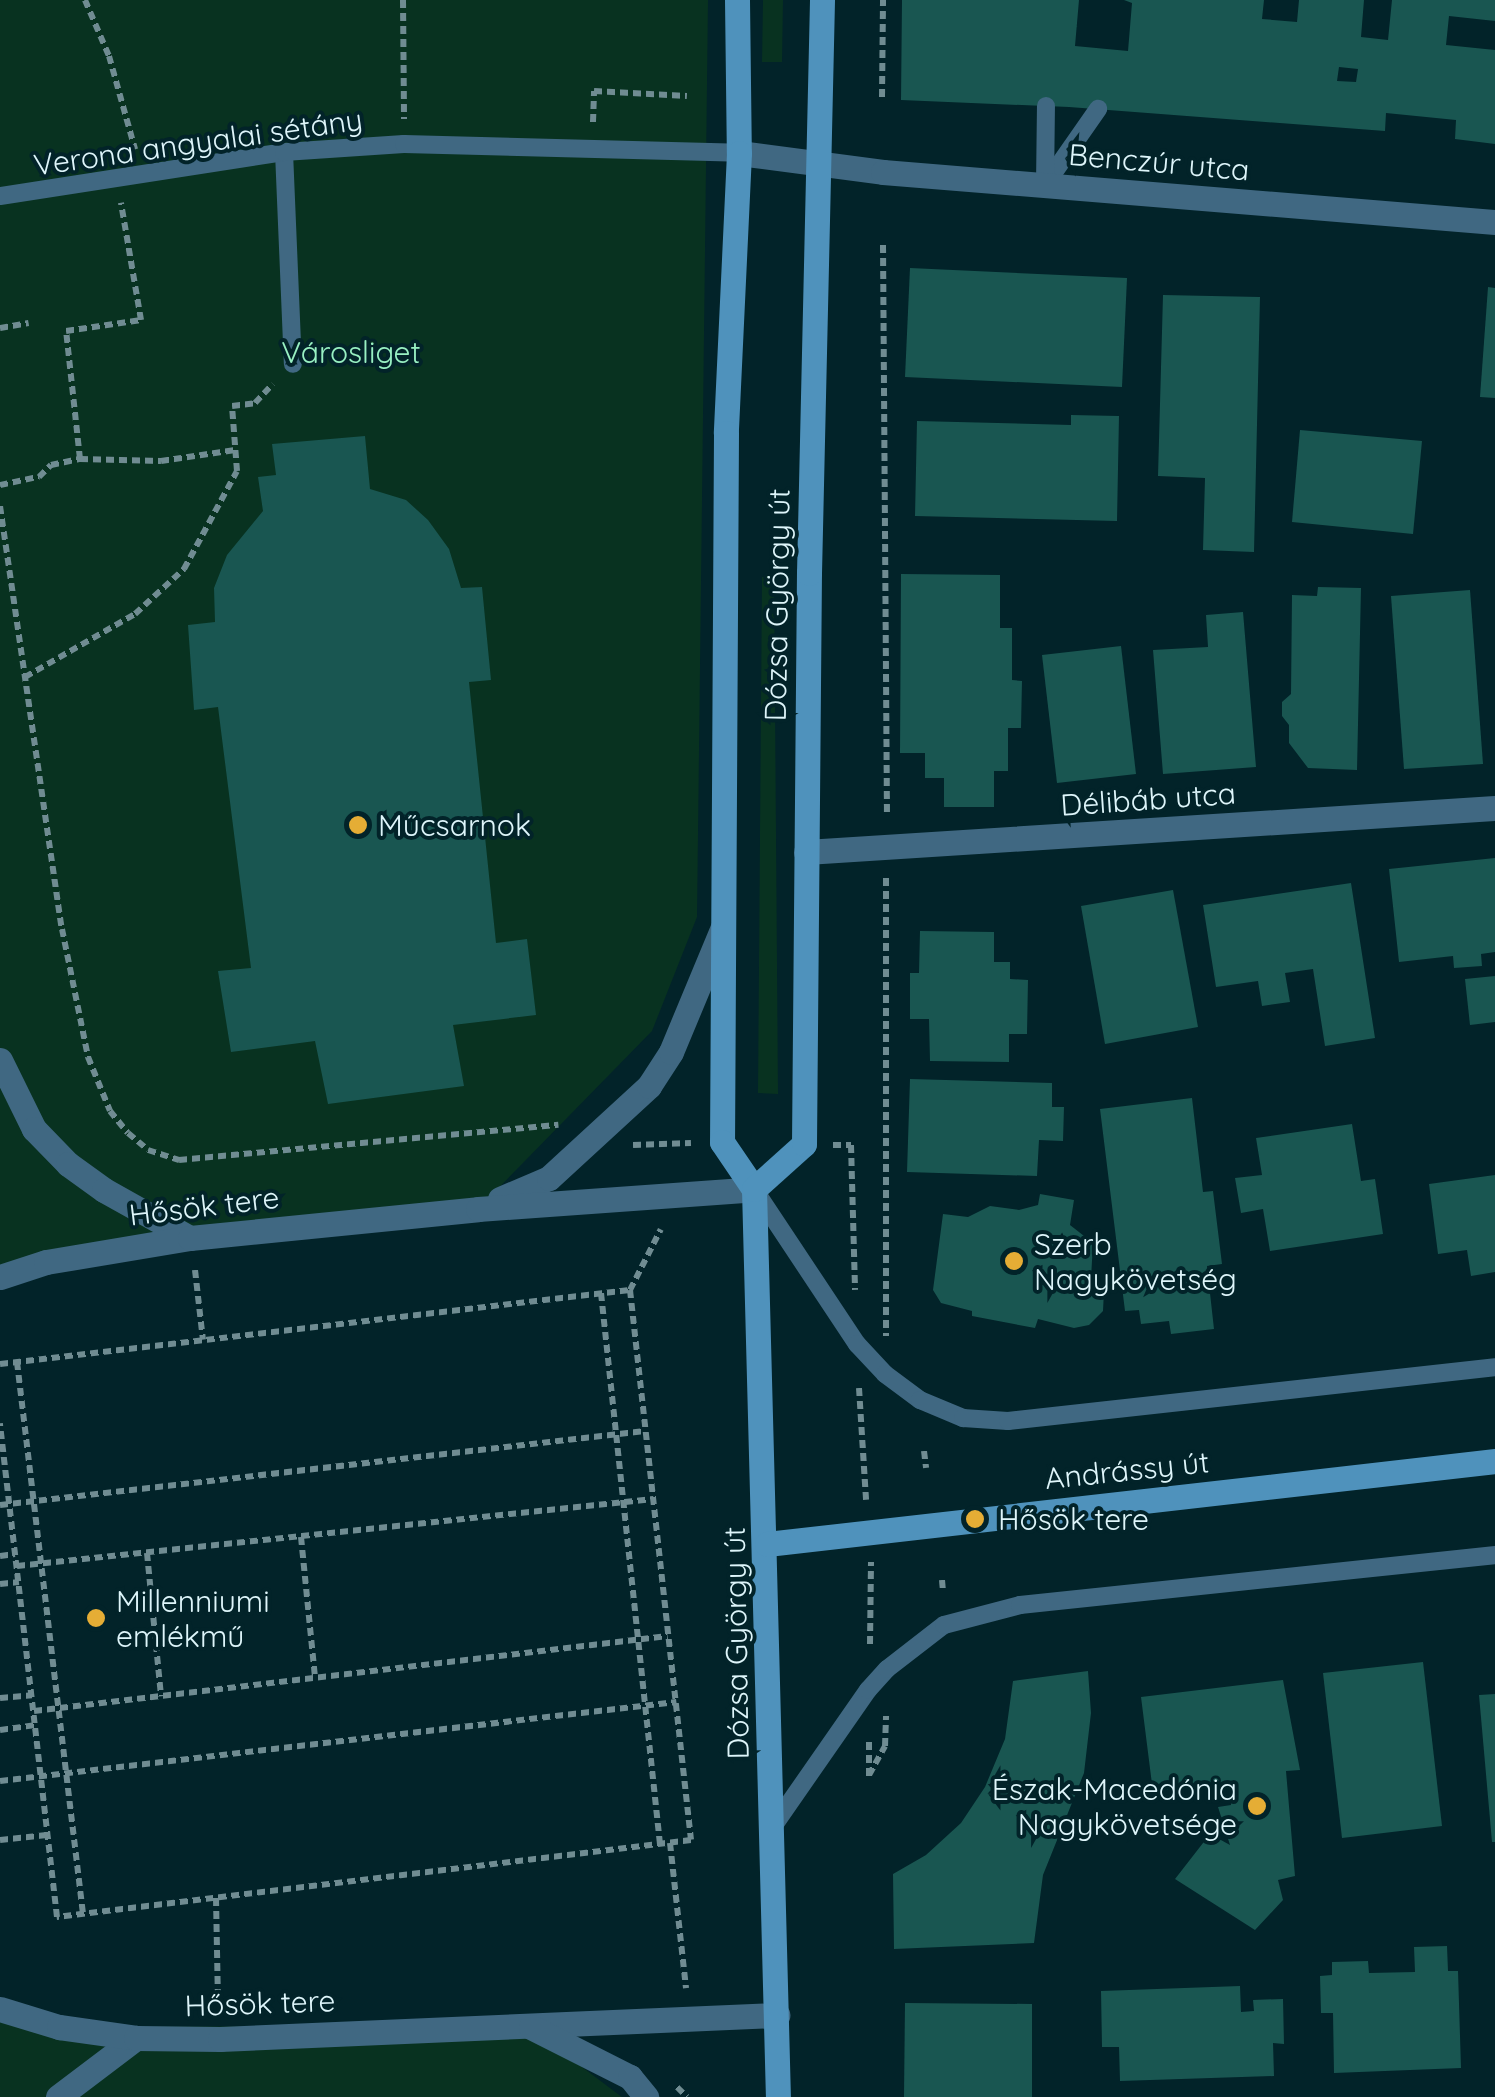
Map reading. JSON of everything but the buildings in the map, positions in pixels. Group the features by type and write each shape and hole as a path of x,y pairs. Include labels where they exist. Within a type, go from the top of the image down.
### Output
{"main road":[{"name":"Dózsa György út","path":"722,1142 726,432 739,153 738,0"},
{"name":"Dózsa György út","path":"778,2097 767,1544 754,1189 804,1144 822,0"},
{"path":"722,1142 754,1189"},
{"name":"Andrássy út","path":"767,1544 1495,1461"}],"street":[{"name":"Benczúr utca","path":"739,153 883,172 1495,222"},
{"name":"Délibáb utca","path":"806,852 886,850 1495,808"},
{"name":"Hősök tere","path":"478,1208 549,1178 649,1086 671,1052 724,928"},
{"path":"0,1060 34,1129 68,1164 104,1190 190,1238"},
{"name":"Hősök tere","path":"0,1277 46,1262 190,1238 478,1208 754,1189"},
{"name":"Hősök tere","path":"0,2009 59,2027 136,2038 220,2039 777,2015"},
{"name":"Hősök tere","path":"526,2025 630,2077 646,2097"},
{"path":"58,2097 136,2038"}],"lane":[{"path":"1045,185 1046,106"},
{"path":"1045,185 1098,110"},
{"name":"Verona angyalai sétány","path":"0,196 284,152 404,144 739,153"},
{"path":"284,152 293,364"},
{"path":"754,1189 857,1344 885,1374 920,1400 964,1418 1008,1421 1495,1367"},
{"path":"772,1828 868,1690 944,1625 1020,1605 1495,1555"}],"path":[{"path":"85,0 109,56 142,174"},
{"path":"403,0 404,144"},
{"path":"882,97 883,0"},
{"path":"592,148 594,90 687,96"},
{"path":"80,459 66,331 140,320 117,178"},
{"path":"883,245 886,1337"},
{"path":"0,328 29,323"},
{"path":"25,677 162,593 184,569 238,470 232,406 255,403 293,364"},
{"path":"0,484 39,477 51,465 80,459 161,462 236,450"},
{"path":"0,506 62,930 88,1057 110,1110 138,1142 148,1150 179,1160 567,1124"},
{"path":"618,1145 722,1142"},
{"path":"850,1146 857,1344 873,1575 869,1776 885,1746 886,1710"},
{"path":"0,1423 5,1504 17,1566 57,1918 691,1840 630,1290 666,1219"},
{"path":"194,1264 203,1340"},
{"path":"0,1364 630,1290"},
{"path":"600,1293 660,1844"},
{"path":"17,1362 83,1914"},
{"path":"5,1504 645,1431"},
{"path":"924,1451 926,1468"},
{"path":"17,1566 653,1498"},
{"path":"301,1537 316,1678"},
{"path":"147,1553 162,1696"},
{"path":"0,1556 15,1554"},
{"path":"942,1580 943,1592"},
{"path":"0,1584 18,1582"},
{"path":"34,1711 668,1636"},
{"path":"0,1698 32,1695"},
{"path":"0,1781 676,1702"},
{"path":"0,1730 35,1726"},
{"path":"0,1840 47,1835"},
{"path":"670,1843 686,1989"},
{"path":"216,1898 218,2000"}],"green space":[{"name":"Városliget","path":"0,0 708,0 697,917 652,1031 478,1209 0,1277"},
{"path":"763,0 783,0 782,62 762,62"},
{"path":"774,575 778,1094 758,1093 762,577"},
{"path":"0,2009 59,2027 526,2025 622,2097 0,2097"}],"place":[{"name":"Műcsarnok","path":"358,825"},
{"name":"Szerb Nagykövetség","path":"1014,1261"},
{"name":"Hősök tere","path":"975,1519"},
{"name":"Millenniumi emlékmű","path":"96,1618"},
{"name":"Észak-Macedónia Nagykövetsége","path":"1257,1806"}]}
